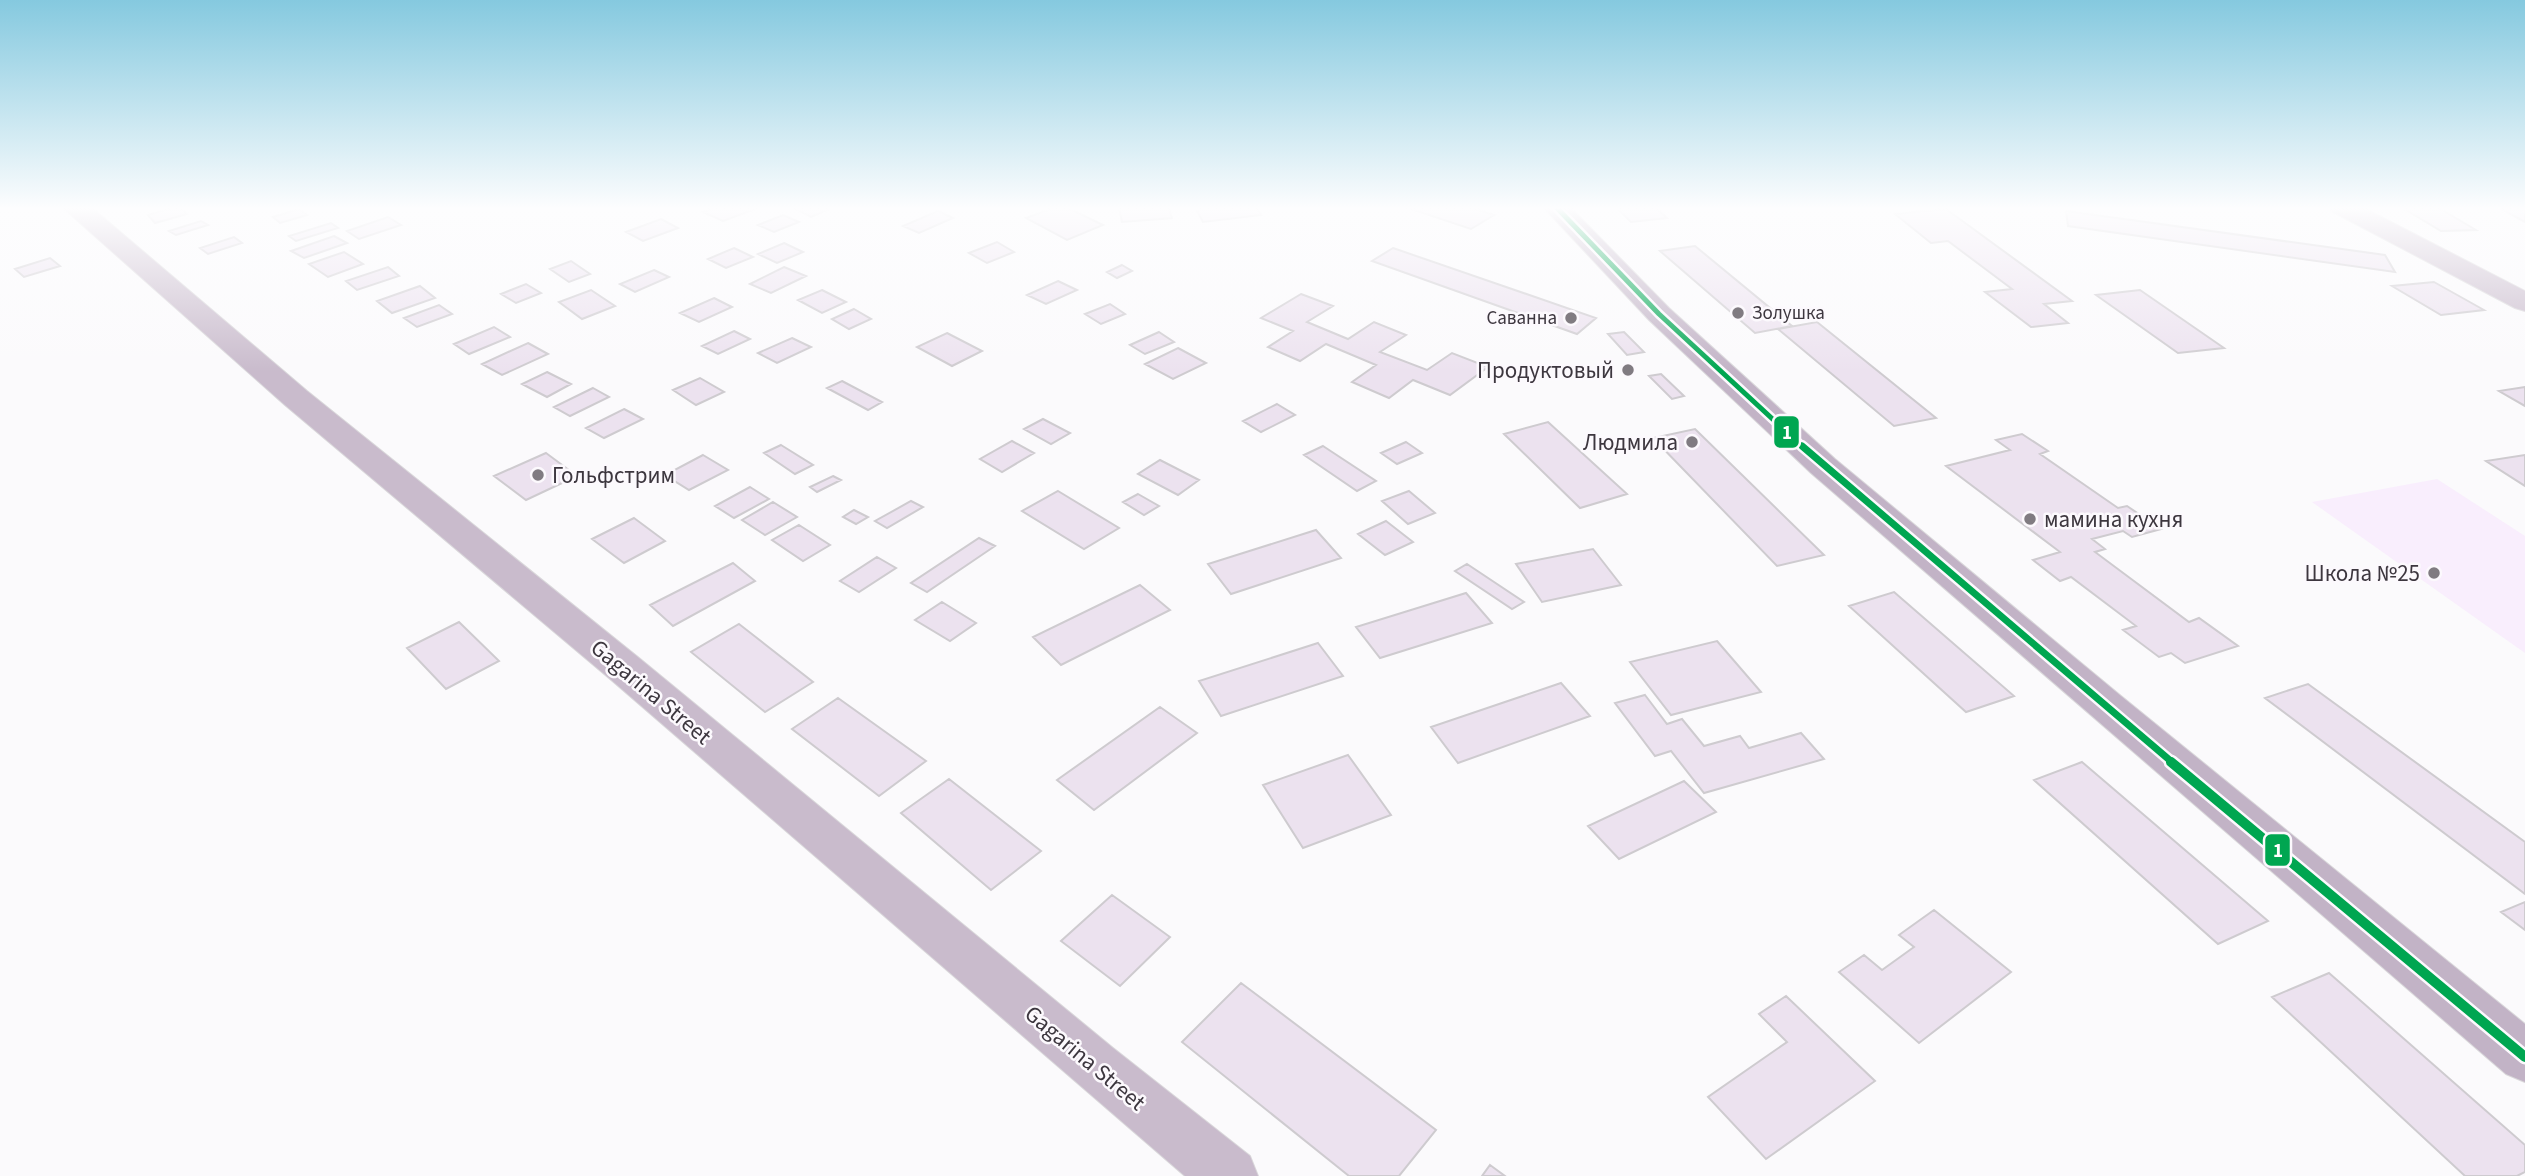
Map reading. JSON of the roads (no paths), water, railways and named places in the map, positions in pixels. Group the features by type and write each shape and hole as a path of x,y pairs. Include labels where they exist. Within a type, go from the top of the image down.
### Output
{"main road":[{"name":"Gagarina Street","path":"139,262 306,406 624,668 1094,1066 1230,1176"},
{"path":"1609,262 1659,314 1823,466 2106,707 2525,1057"},
{"path":"2448,262 2525,302"}],"place":[{"name":"Золушка","path":"1738,313"},
{"name":"Саванна","path":"1571,318"},
{"name":"Продуктовый","path":"1628,370"},
{"name":"Людмила","path":"1692,442"},
{"name":"Гольфстрим","path":"538,475"},
{"name":"мамина кухня","path":"2030,519"},
{"name":"Школа №25","path":"2434,573"}]}
